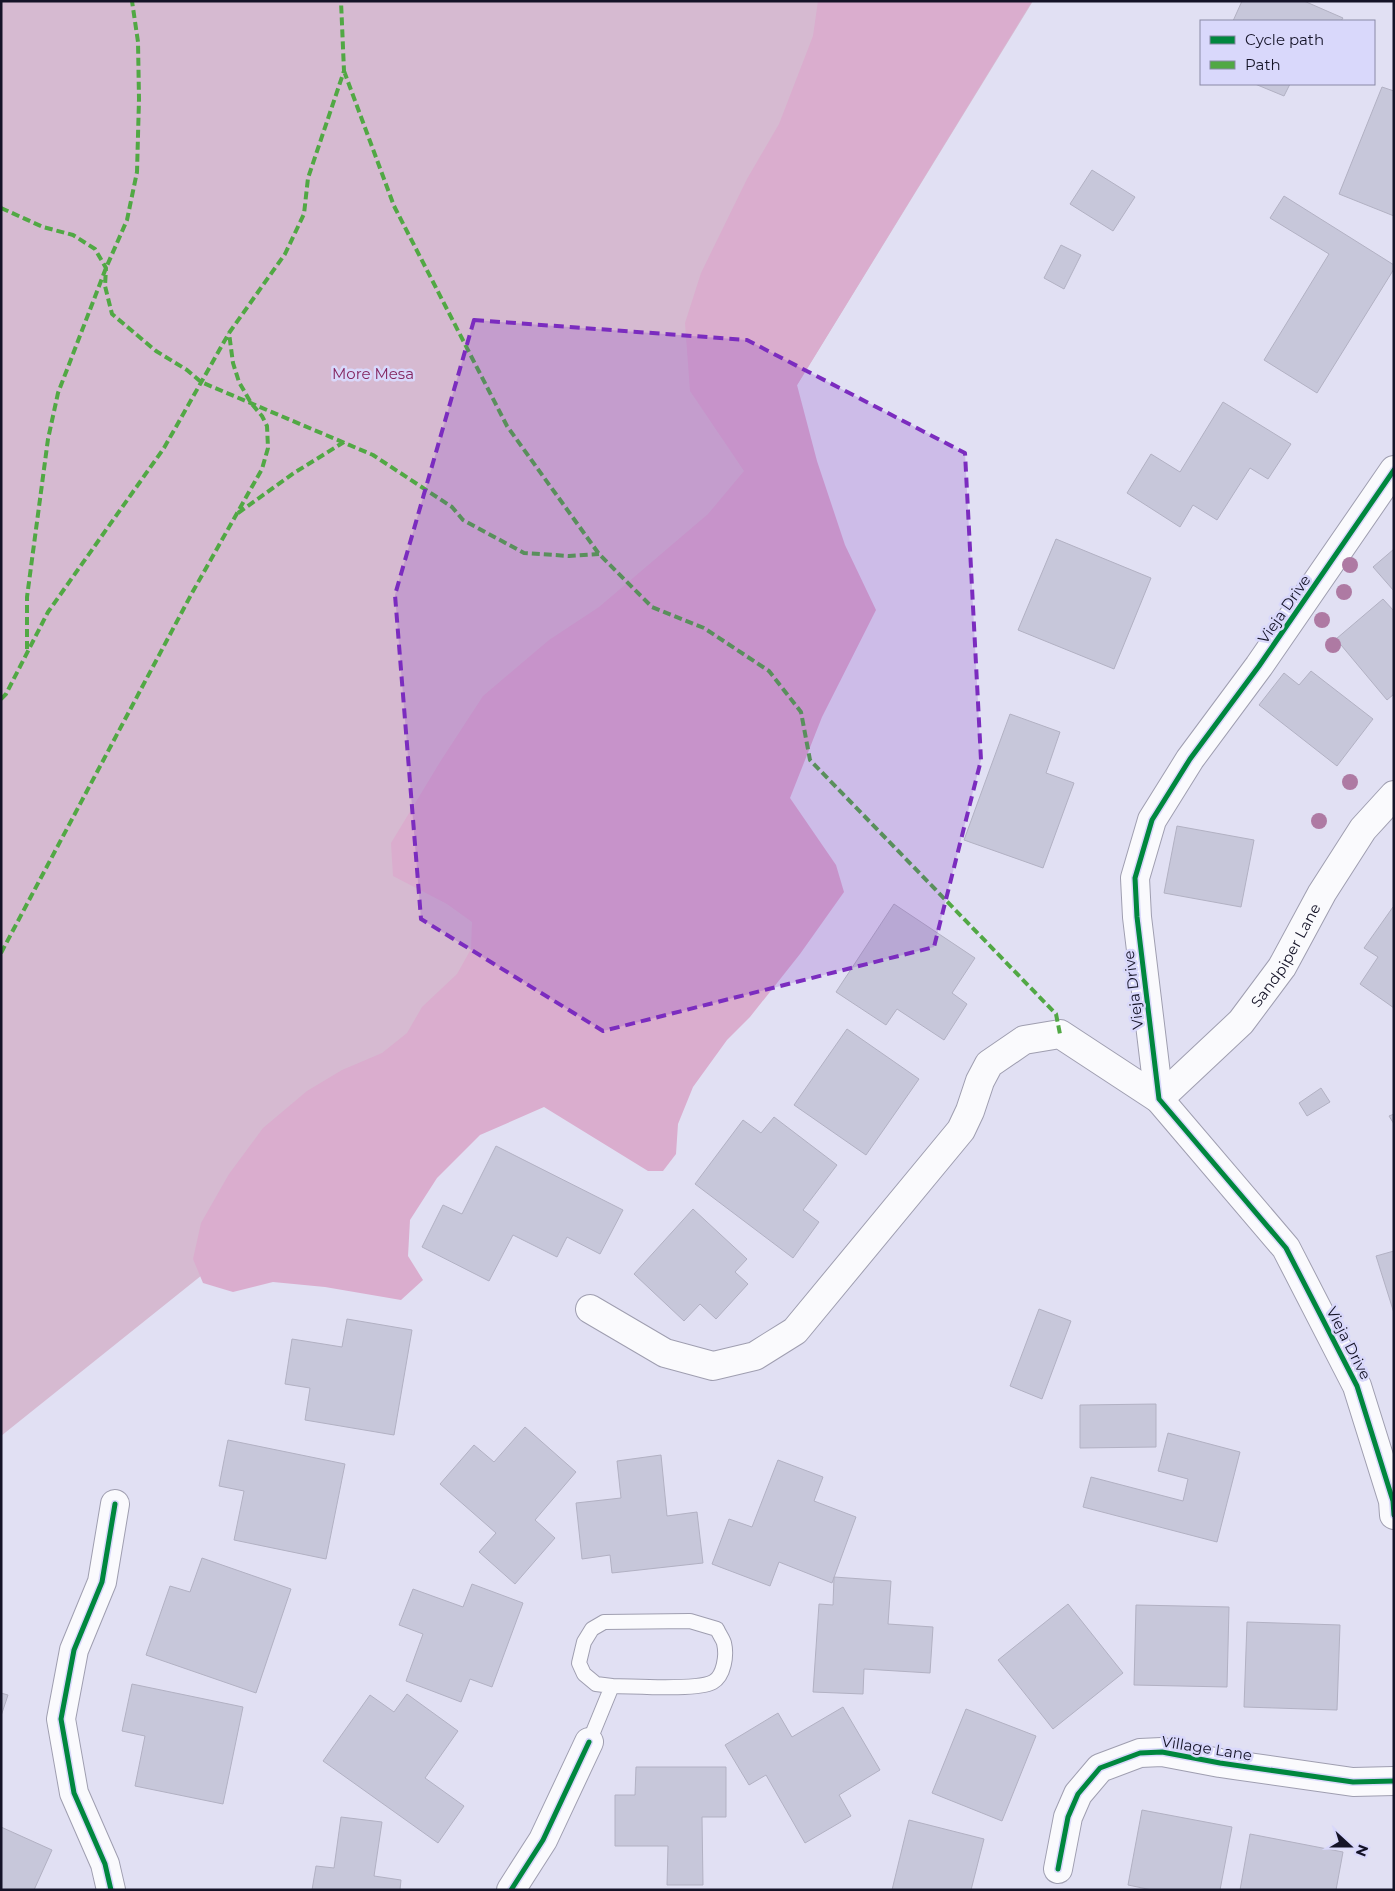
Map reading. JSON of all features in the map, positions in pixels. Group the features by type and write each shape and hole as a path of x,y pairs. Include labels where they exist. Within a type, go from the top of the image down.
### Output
{"street":[{"name":"Vieja Drive","path":"1393,1506 1358,1386 1286,1248 1159,1099 1137,916 1135,878 1152,820 1190,759 1259,666 1394,470"},
{"name":"Sandpiper Lane","path":"1159,1099 1241,1022 1282,967 1322,893 1363,829 1394,796"},
{"path":"590,1309 665,1353 713,1366 755,1356 795,1331 961,1130 970,1111 980,1080 989,1064 1024,1040 1060,1034 1159,1099"},
{"path":"111,1890 105,1864 74,1793 61,1719 74,1650 102,1582 115,1504"},
{"path":"511,1890 543,1840 589,1742"},
{"name":"Village Lane","path":"1058,1869 1068,1817 1078,1794 1100,1768 1140,1753 1162,1752 1220,1763 1353,1782 1394,1781"}],"lane":[{"path":"604,1622 690,1622 717,1630 724,1642 726,1654 723,1670 714,1682 697,1687 612,1686 596,1684 584,1674 579,1663 584,1642 592,1629 604,1622"},
{"path":"589,1742 612,1686"}],"highlighted area":[{"path":"474,320 747,340 965,453 981,760 934,947 603,1031 421,919 395,595"}],"green space":[{"name":"More Mesa","path":"1,1 1033,1 713,522 473,1058 1,1436"}],"shaded area":[{"path":"818,1 1032,1 797,385 817,461 845,545 876,610 822,717 790,798 836,865 844,892 800,954 750,1017 727,1040 693,1087 678,1124 676,1154 663,1171 648,1171 544,1107 480,1135 437,1178 410,1220 408,1256 423,1280 401,1300 325,1287 273,1282 233,1292 203,1283 193,1259 201,1223 229,1174 263,1128 307,1091 342,1070 382,1053 407,1033 422,1007 457,974 471,949 472,922 447,904 393,876 391,843 483,696 549,640 599,607 708,514 744,471 690,391 685,323 701,273 747,179 779,124 813,36"}],"building":[{"path":"1242,1 1304,1 1343,18 1342,20 1233,20"},
{"path":"1257,85 1290,85 1284,96"},
{"path":"1382,87 1394,91 1394,216 1339,194"},
{"path":"1092,170 1135,197 1113,231 1070,204"},
{"path":"1284,196 1394,265 1394,269 1317,393 1264,360 1329,254 1270,218"},
{"path":"1061,245 1081,255 1064,289 1044,278"},
{"path":"1223,402 1291,444 1268,479 1250,468 1217,520 1193,505 1180,527 1127,493 1151,454 1180,472"},
{"path":"1056,539 1151,578 1114,669 1018,630"},
{"path":"1394,549 1394,591 1373,567"},
{"path":"1383,599 1394,611 1394,694 1387,700 1336,639"},
{"path":"1311,671 1373,719 1337,766 1259,705 1284,673 1299,685"},
{"path":"1010,714 1060,732 1046,773 1074,783 1043,868 964,840"},
{"path":"1177,826 1254,840 1241,907 1164,893"},
{"path":"894,904 975,958 952,993 967,1004 944,1040 897,1009 886,1025 836,992"},
{"path":"1393,907 1394,1008 1360,984 1378,957 1364,948"},
{"path":"847,1029 919,1079 866,1155 794,1105"},
{"path":"1321,1088 1330,1102 1307,1116 1299,1103"},
{"path":"1394,1114 1394,1124 1389,1116"},
{"path":"774,1117 837,1165 803,1210 819,1222 793,1258 695,1184 743,1120 761,1133"},
{"path":"496,1146 623,1210 600,1254 567,1237 557,1257 513,1235 489,1281 422,1247 443,1205 462,1214"},
{"path":"693,1209 747,1259 735,1272 748,1284 716,1319 700,1304 684,1321 634,1274"},
{"path":"1394,1251 1394,1313 1376,1256"},
{"path":"1039,1309 1071,1321 1042,1399 1010,1386"},
{"path":"347,1319 412,1330 394,1435 305,1420 310,1388 285,1384 292,1339 342,1347"},
{"path":"1156,1404 1156,1447 1080,1448 1080,1405"},
{"path":"525,1427 576,1472 535,1520 555,1538 515,1584 479,1552 496,1533 440,1484 474,1445 494,1462"},
{"path":"1168,1433 1240,1452 1217,1542 1083,1507 1091,1477 1183,1501 1188,1479 1158,1471"},
{"path":"228,1440 345,1464 326,1559 234,1540 244,1491 219,1486"},
{"path":"661,1455 667,1516 697,1512 703,1563 612,1573 610,1555 582,1559 576,1503 621,1498 617,1461"},
{"path":"778,1460 823,1477 814,1501 856,1517 832,1583 779,1562 770,1586 712,1564 729,1519 752,1527"},
{"path":"202,1558 291,1589 256,1693 146,1655 170,1586 190,1592"},
{"path":"834,1577 891,1581 888,1624 933,1627 930,1673 864,1669 863,1694 813,1692 819,1604 833,1605"},
{"path":"472,1584 523,1603 492,1687 470,1679 461,1702 406,1681 423,1634 399,1625 413,1589 463,1607"},
{"path":"1068,1604 1123,1673 1053,1729 998,1660"},
{"path":"1136,1605 1229,1607 1227,1687 1134,1685"},
{"path":"1247,1622 1340,1625 1337,1710 1244,1707"},
{"path":"132,1684 243,1707 223,1804 135,1786 145,1736 122,1731"},
{"path":"1,1693 8,1695 1,1716"},
{"path":"407,1694 458,1731 425,1778 464,1806 438,1843 323,1761 370,1695 394,1712"},
{"path":"843,1707 880,1770 839,1795 851,1816 805,1843 766,1775 749,1785 725,1745 778,1713 792,1737"},
{"path":"966,1709 1036,1736 1002,1821 932,1793"},
{"path":"636,1767 726,1767 726,1817 702,1817 703,1885 667,1885 668,1846 615,1846 615,1795 635,1795"},
{"path":"1142,1810 1232,1827 1220,1890 1152,1890 1128,1885"},
{"path":"341,1817 382,1822 374,1876 401,1880 400,1890 312,1890 316,1866 334,1868"},
{"path":"909,1820 984,1839 971,1890 892,1890"},
{"path":"1,1827 52,1850 34,1890 1,1890"},
{"path":"1250,1834 1343,1852 1336,1890 1240,1890"}],"marked path":[{"path":"27,649 27,597 48,439 58,393 106,268 127,220 137,172 138,42 132,1"},
{"path":"1,699 6,694 48,612 164,448 229,333 285,254 304,214 308,178 344,71 341,1"},
{"path":"344,71 394,206 507,426 599,554 652,607 704,628 769,671 801,712 810,760 1056,1014 1060,1034"},
{"path":"1,208 43,227 73,235 95,249 106,268 105,286 112,314 156,351 187,370 201,382 373,455 452,507 463,520 524,553 569,556 599,554"},
{"path":"1,953 192,593 262,469 268,448 267,426 239,382 233,363 229,333"},
{"path":"238,513 294,473 344,442"}],"cycle path":[{"path":"1394,470 1259,666 1190,759 1152,820 1135,878 1137,917 1159,1099 1286,1248 1357,1386 1393,1501 1394,1515"},
{"path":"111,1890 105,1864 74,1793 61,1719 74,1650 102,1582 115,1504"},
{"path":"511,1890 543,1840 589,1742"},
{"path":"1058,1869 1068,1817 1078,1794 1100,1768 1140,1753 1162,1752 1220,1763 1353,1782 1394,1781"}]}
